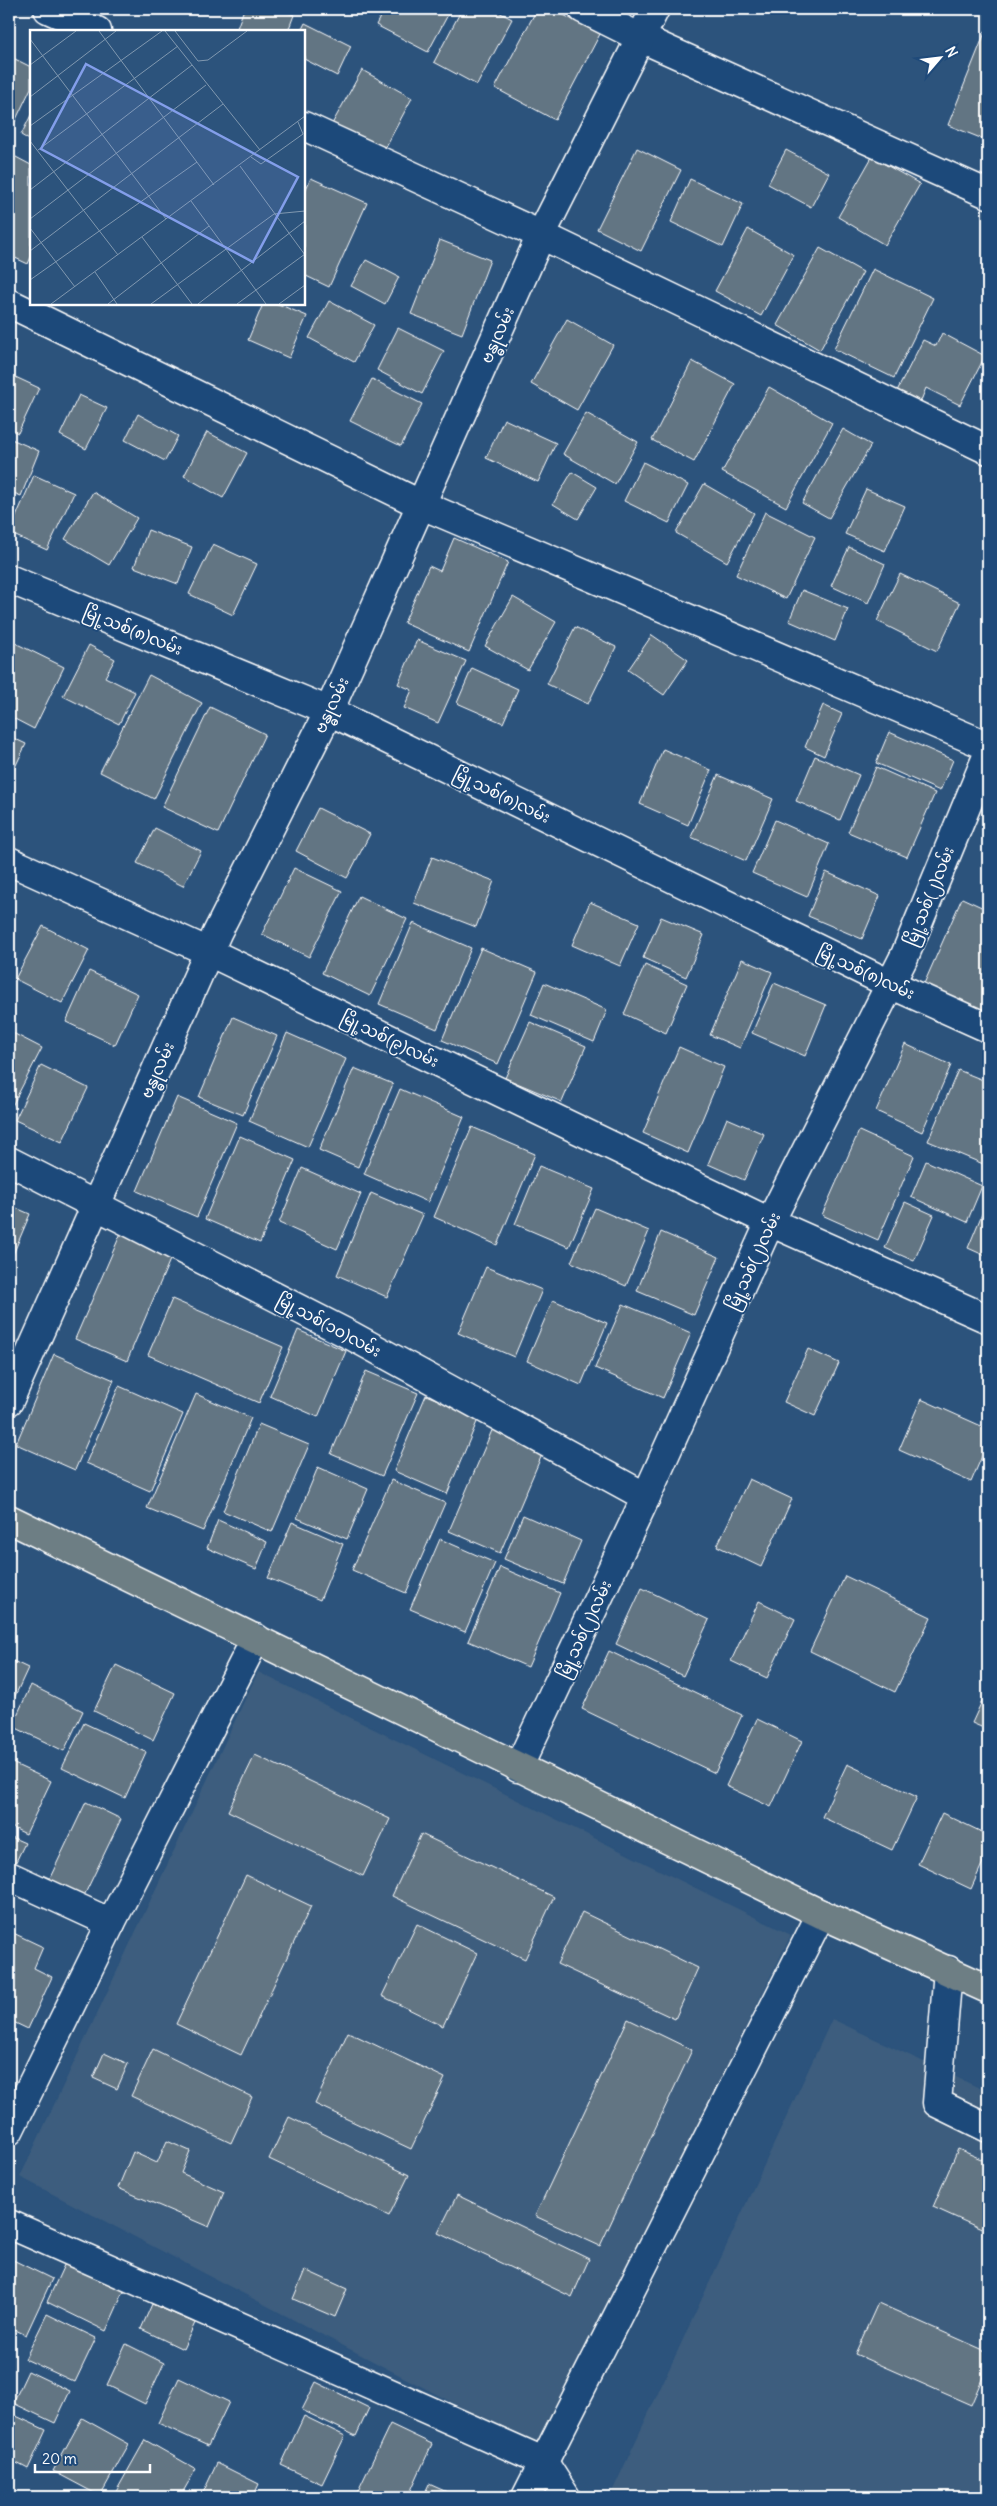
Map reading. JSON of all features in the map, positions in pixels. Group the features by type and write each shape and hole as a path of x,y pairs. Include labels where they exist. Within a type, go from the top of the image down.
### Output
{"highway":[{"path":"9,1519 821,1914 988,1989"}],"street":[{"path":"48,9 95,30"},
{"path":"583,9 641,38 988,194"},
{"name":"ဗန္ဓုလမ်း","path":"9,1401 209,952 329,711 422,506 541,235 655,9"},
{"path":"305,126 541,235 988,450"},
{"path":"9,303 422,506 988,746"},
{"name":"မြို့သစ်(၈)လမ်း","path":"9,579 329,711 890,984 988,1028"},
{"name":"မြို့သစ်(၂)လမ်း","path":"518,1768 646,1496 770,1222 905,955 988,754"},
{"name":"မြို့သစ်(၉)လမ်း","path":"9,861 209,952 770,1222 988,1319"},
{"name":"မြို့သစ်(၁၀)လမ်း","path":"9,1161 352,1336 646,1496"},
{"path":"9,2131 111,1923 256,1638"},
{"path":"9,1876 111,1923"},
{"path":"526,2497 821,1914"},
{"path":"948,1970 937,2103 988,2128"},
{"path":"9,2224 543,2461 566,2497"}],"shaded area":[{"path":"258,1672 791,1935 539,2448 20,2177"},
{"path":"832,2019 988,2092 988,2497 615,2497 612,2492"}],"building":[{"path":"244,9 279,9 294,15 288,30 236,30"},
{"path":"384,9 451,9 428,52 376,25"},
{"path":"462,9 493,9 512,19 477,85 434,62"},
{"path":"537,9 552,9 600,34 555,120 495,88"},
{"path":"305,23 351,46 337,76 305,60 305,30 302,30"},
{"path":"986,30 988,31 988,141 948,125"},
{"path":"9,56 30,66 30,90 9,134"},
{"path":"362,70 412,98 383,152 332,124"},
{"path":"30,117 30,140 21,135"},
{"path":"637,148 681,170 641,251 597,229"},
{"path":"786,150 829,173 811,207 768,184"},
{"path":"14,156 30,164 30,259 28,264 9,255 9,167"},
{"path":"872,157 920,184 885,245 838,217"},
{"path":"311,178 367,203 329,287 305,275 305,191"},
{"path":"690,179 743,204 723,247 671,222"},
{"path":"748,229 794,255 761,316 715,291"},
{"path":"440,240 490,260 462,334 411,314"},
{"path":"820,248 863,272 820,350 777,325"},
{"path":"366,260 399,277 385,304 351,286"},
{"path":"873,269 933,298 894,378 834,349"},
{"path":"329,301 374,325 354,362 309,338"},
{"path":"263,305 280,305 307,316 289,358 248,340"},
{"path":"567,319 613,345 577,410 531,384"},
{"path":"398,328 444,351 422,394 377,370"},
{"path":"942,333 985,356 960,405 926,388 920,403 897,391 923,340 936,346"},
{"path":"692,361 735,384 694,462 652,440"},
{"path":"9,374 39,388 18,433 9,429"},
{"path":"372,379 422,404 401,446 350,421"},
{"path":"769,387 832,423 786,507 722,472"},
{"path":"79,395 107,408 86,449 60,435"},
{"path":"586,413 638,442 615,484 563,454"},
{"path":"138,414 178,436 165,461 125,440"},
{"path":"504,419 556,443 538,482 486,458"},
{"path":"843,429 871,445 829,518 802,503"},
{"path":"207,432 247,453 223,498 184,476"},
{"path":"9,438 39,451 21,496 9,491"},
{"path":"643,462 688,485 669,523 624,501"},
{"path":"572,472 597,487 578,519 553,504"},
{"path":"34,475 74,493 47,550 9,533"},
{"path":"704,484 754,513 727,562 676,533"},
{"path":"866,489 905,506 885,551 845,534"},
{"path":"93,492 137,518 109,565 65,539"},
{"path":"765,512 815,537 786,599 736,575"},
{"path":"148,530 192,547 178,584 134,567"},
{"path":"454,538 508,562 469,652 404,623 429,566 440,571"},
{"path":"213,544 257,564 233,615 189,594"},
{"path":"849,547 885,564 868,603 831,586"},
{"path":"900,574 960,603 937,651 877,621"},
{"path":"802,590 848,609 835,641 789,621"},
{"path":"513,597 556,622 528,670 485,646"},
{"path":"575,627 616,647 588,704 547,684"},
{"path":"652,635 688,660 664,695 628,670"},
{"path":"417,640 466,661 438,723 404,708 412,690 398,684"},
{"path":"13,642 64,667 34,729 9,716 9,650"},
{"path":"89,645 115,659 105,677 135,692 119,724 63,696"},
{"path":"472,668 518,689 503,723 457,703"},
{"path":"149,675 202,703 154,799 100,772"},
{"path":"823,705 842,714 824,756 805,747"},
{"path":"210,707 265,734 218,833 162,807"},
{"path":"889,732 953,760 940,791 876,763"},
{"path":"9,736 26,744 9,780"},
{"path":"663,749 711,770 688,825 640,804"},
{"path":"815,756 859,775 840,820 796,801"},
{"path":"876,767 935,793 907,857 848,832"},
{"path":"718,775 773,799 746,861 691,837"},
{"path":"318,808 370,834 347,878 296,851"},
{"path":"775,820 829,844 807,897 752,873"},
{"path":"155,828 201,851 183,886 137,863"},
{"path":"432,857 494,881 476,927 414,903"},
{"path":"294,868 342,891 309,957 262,934"},
{"path":"826,872 880,896 862,939 808,916"},
{"path":"359,896 407,919 370,996 322,973"},
{"path":"962,898 988,910 988,1010 986,1014 923,986"},
{"path":"590,902 639,923 620,966 572,945"},
{"path":"661,917 704,935 686,977 643,958"},
{"path":"413,923 471,948 437,1029 379,1004"},
{"path":"43,926 89,950 62,1003 15,979"},
{"path":"481,948 537,972 498,1064 442,1040"},
{"path":"742,959 772,972 740,1048 710,1035"},
{"path":"645,965 687,984 666,1033 624,1014"},
{"path":"89,971 138,994 115,1045 66,1022"},
{"path":"544,983 607,1010 594,1042 531,1015"},
{"path":"774,983 826,1005 805,1056 752,1033"},
{"path":"233,1017 277,1036 243,1115 199,1097"},
{"path":"530,1022 586,1046 562,1102 505,1078"},
{"path":"9,1031 42,1048 11,1108 9,1107"},
{"path":"287,1033 346,1059 308,1147 249,1121"},
{"path":"905,1044 951,1065 922,1132 876,1111"},
{"path":"679,1047 724,1067 688,1153 643,1133"},
{"path":"41,1065 88,1088 62,1142 15,1120"},
{"path":"354,1068 393,1084 358,1167 319,1150"},
{"path":"958,1070 988,1082 988,1166 928,1141"},
{"path":"400,1089 464,1117 428,1202 364,1174"},
{"path":"177,1097 237,1123 197,1217 137,1191"},
{"path":"727,1118 764,1134 744,1180 708,1164"},
{"path":"472,1127 535,1154 497,1245 434,1217"},
{"path":"859,1131 914,1156 878,1240 822,1215"},
{"path":"240,1136 295,1160 260,1243 205,1219"},
{"path":"926,1161 982,1186 967,1222 911,1197"},
{"path":"539,1166 594,1189 569,1247 515,1224"},
{"path":"302,1168 361,1194 337,1249 279,1223"},
{"path":"371,1193 423,1215 387,1297 337,1275"},
{"path":"905,1202 934,1215 914,1261 885,1248"},
{"path":"988,1203 988,1257 968,1248"},
{"path":"9,1205 30,1214 9,1264"},
{"path":"595,1208 649,1231 626,1286 571,1262"},
{"path":"661,1232 719,1257 694,1315 637,1291"},
{"path":"121,1233 172,1255 127,1361 75,1339"},
{"path":"486,1267 542,1290 514,1357 458,1333"},
{"path":"172,1299 283,1347 259,1403 148,1355"},
{"path":"553,1300 607,1323 581,1385 527,1361"},
{"path":"623,1304 691,1333 663,1398 595,1368"},
{"path":"298,1330 346,1351 318,1417 270,1396"},
{"path":"808,1349 839,1363 815,1416 784,1402"},
{"path":"54,1354 114,1380 75,1470 16,1444"},
{"path":"366,1371 418,1393 382,1476 331,1454"},
{"path":"119,1386 183,1414 150,1491 86,1463"},
{"path":"196,1394 251,1418 203,1531 147,1508"},
{"path":"426,1395 479,1417 447,1494 394,1471"},
{"path":"921,1399 988,1429 988,1442 971,1482 899,1450"},
{"path":"259,1424 309,1445 272,1532 223,1511"},
{"path":"493,1428 544,1450 500,1553 449,1531"},
{"path":"318,1467 368,1489 347,1539 297,1518"},
{"path":"749,1479 792,1499 761,1567 717,1546"},
{"path":"391,1480 445,1503 406,1593 352,1570"},
{"path":"523,1515 581,1541 563,1584 504,1559"},
{"path":"218,1520 267,1542 256,1569 207,1548"},
{"path":"292,1522 343,1544 320,1600 268,1578"},
{"path":"440,1539 495,1563 465,1632 410,1609"},
{"path":"500,1567 560,1593 528,1667 468,1641"},
{"path":"845,1576 931,1617 895,1692 810,1651"},
{"path":"642,1588 709,1620 683,1676 616,1644"},
{"path":"759,1601 795,1619 767,1678 731,1661"},
{"path":"609,1651 742,1715 715,1773 582,1709"},
{"path":"9,1659 28,1668 9,1709"},
{"path":"116,1665 175,1693 153,1740 94,1711"},
{"path":"31,1685 83,1711 64,1751 12,1726"},
{"path":"988,1688 988,1730 972,1723"},
{"path":"757,1719 802,1741 771,1807 726,1786"},
{"path":"84,1723 146,1752 125,1798 62,1768"},
{"path":"255,1755 390,1819 363,1876 228,1811"},
{"path":"10,1762 51,1781 26,1834 9,1826"},
{"path":"847,1764 917,1797 892,1850 822,1817"},
{"path":"86,1802 121,1819 82,1900 47,1884"},
{"path":"942,1813 988,1835 988,1851 971,1889 918,1864"},
{"path":"421,1834 554,1897 525,1959 392,1896"},
{"path":"9,1836 25,1843 11,1872 9,1871"},
{"path":"246,1875 311,1906 241,2055 176,2024"},
{"path":"582,1912 698,1968 675,2019 557,1964"},
{"path":"417,1924 477,1953 443,2026 382,1996"},
{"path":"9,1931 43,1947 34,1968 52,1977 28,2029 9,2020"},
{"path":"628,2019 692,2050 600,2246 535,2216"},
{"path":"348,2032 445,2078 411,2149 315,2104"},
{"path":"9,2036 13,2038 9,2049"},
{"path":"153,2049 252,2097 231,2143 131,2096"},
{"path":"104,2053 128,2064 117,2089 93,2078"},
{"path":"289,2117 409,2175 389,2216 269,2159"},
{"path":"167,2141 190,2151 181,2173 224,2192 209,2227 118,2188 133,2152 157,2163"},
{"path":"958,2149 988,2162 988,2232 933,2207"},
{"path":"457,2195 589,2259 572,2297 438,2233"},
{"path":"9,2258 52,2279 26,2335 9,2327"},
{"path":"65,2263 124,2291 106,2331 47,2302"},
{"path":"305,2270 347,2289 335,2317 293,2299"},
{"path":"878,2303 988,2352 988,2365 971,2405 855,2354"},
{"path":"152,2304 195,2323 183,2349 141,2329"},
{"path":"47,2314 96,2338 75,2382 25,2359"},
{"path":"126,2344 164,2363 145,2404 107,2385"},
{"path":"28,2371 70,2391 55,2423 13,2403"},
{"path":"179,2378 229,2402 208,2446 158,2423"},
{"path":"316,2382 369,2408 356,2436 302,2410"},
{"path":"14,2415 46,2430 28,2469 9,2459 9,2428"},
{"path":"304,2416 345,2436 322,2484 281,2465"},
{"path":"82,2418 129,2444 100,2496 53,2471"},
{"path":"390,2424 432,2444 408,2497 366,2497 357,2493"},
{"path":"145,2440 196,2469 180,2497 113,2497"},
{"path":"217,2463 259,2484 253,2497 201,2497"},
{"path":"429,2484 458,2497 423,2497"}]}
